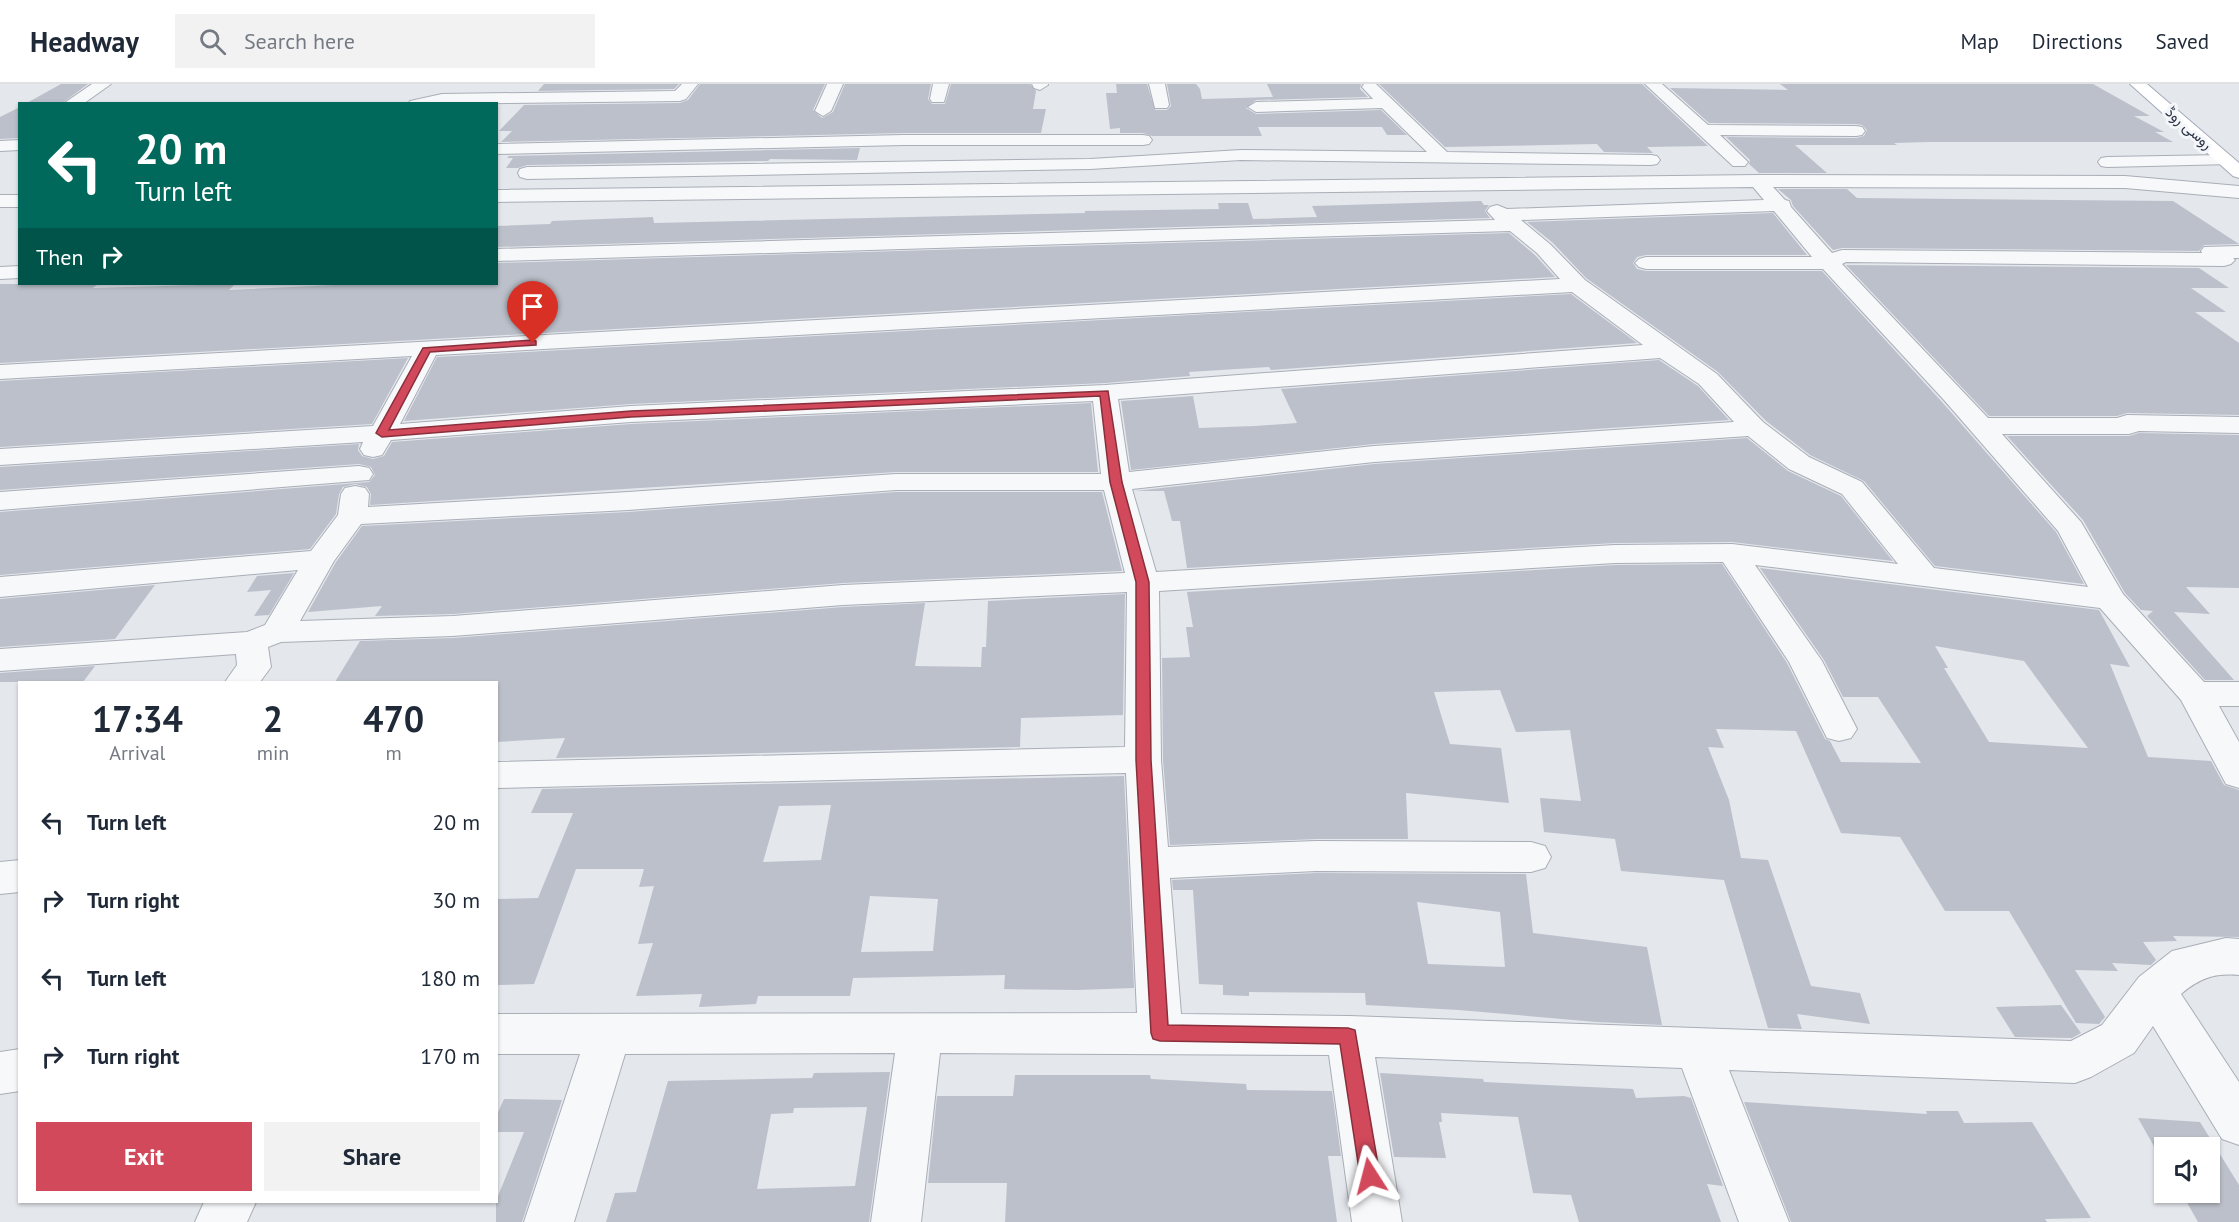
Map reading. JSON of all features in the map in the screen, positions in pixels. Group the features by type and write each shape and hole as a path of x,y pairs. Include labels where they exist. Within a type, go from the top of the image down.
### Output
{"main road":[{"name":"روسی روڈ","path":"2138,84 2232,166"}],"street":[{"path":"74,102 103,84"},
{"path":"426,102 442,99 680,96 690,84"},
{"path":"823,111 835,84"},
{"path":"1157,84 1161,105"},
{"path":"1366,84 1443,158"},
{"path":"1653,84 1760,181 1829,263 2071,528 2110,599 2195,694 2239,775"},
{"path":"1256,106 1386,103"},
{"path":"1703,130 1856,131"},
{"path":"1395,136 1418,136"},
{"path":"1220,139 1278,138"},
{"path":"498,149 904,140 1162,140"},
{"path":"0,146 18,146"},
{"path":"507,173 1090,164 1241,155 1668,161"},
{"path":"1716,161 1760,181"},
{"path":"2084,162 2232,166"},
{"path":"549,195 570,172"},
{"path":"498,196 1760,181 2125,182 2239,192"},
{"path":"498,255 1507,220 1760,181 2239,199"},
{"path":"1470,185 1507,220 1544,249 1577,285 1708,379 1754,428 1799,463 1852,488 1923,575"},
{"path":"0,201 18,201"},
{"path":"1646,262 1829,263 1842,256 2224,260 2211,251 2239,252"},
{"path":"0,273 18,272"},
{"path":"0,372 1577,285"},
{"path":"243,681 254,667 264,637 352,516 359,474 427,350"},
{"path":"0,457 382,433 631,414 1105,393 1665,350"},
{"path":"1105,393 1116,482 1143,582 1143,760 1160,1033"},
{"path":"1980,426 2129,426 2127,423 2239,425"},
{"path":"352,516 627,501 896,482 1116,482 1374,454 1754,428"},
{"path":"0,501 359,474"},
{"path":"0,660 264,637 453,626 843,595 1143,582 1615,554 1732,553 2110,599"},
{"path":"1732,553 1805,661 1839,729"},
{"path":"0,587 320,559"},
{"path":"2195,694 2239,694"},
{"path":"498,775 1143,760"},
{"path":"1151,862 1316,856 1531,857"},
{"path":"0,878 18,876"},
{"path":"498,1034 920,1032 1348,1036 2075,1062 2118,1039 2154,990 2187,964 2239,957"},
{"path":"2154,990 2239,1123"},
{"path":"549,1222 609,1032"},
{"path":"896,1222 920,1032"},
{"path":"1348,1036 1377,1222"},
{"path":"1698,1049 1764,1222"},
{"path":"0,1073 18,1070"},
{"path":"220,1222 230,1203"}],"building":[{"path":"61,84 88,84 64,102 29,102"},
{"path":"544,84 679,84 674,89 538,91"},
{"path":"700,84 825,84 813,110 822,118 833,112 845,84 931,84 928,99 932,104 945,104 951,84 1030,84 1036,91 1033,109 1046,109 1041,133 904,133 501,142 512,131 499,131 524,105 680,103 688,100"},
{"path":"1116,84 1147,84 1155,110 1167,110 1171,106 1167,84 1196,84 1200,89 1202,99 1273,97 1267,84 1361,84 1360,89 1368,97 1256,100 1246,108 1256,114 1381,110 1407,135 1387,135 1382,127 1258,127 1262,136 1152,136 1143,133 1120,133 1120,128 1110,129 1106,93 1117,93"},
{"path":"1379,84 1642,84 1708,146 1647,147 1653,153 1604,152 1597,144 1445,147"},
{"path":"1780,84 2093,84 2150,116 2134,116 2164,132 2155,132 2173,142 1929,142 1894,143 1897,145 1795,145 1827,173 1759,173 1749,164 1750,160 1726,137 1856,138 1864,136 1867,130 1862,125 1856,124 1709,123 1670,88 1788,90"},
{"path":"18,108 18,138 0,139 0,117"},
{"path":"860,148 857,160 770,159 768,161 527,165 506,168 513,158 507,158 509,156"},
{"path":"1778,189 1847,189 1857,198 2173,201 2239,244 2204,245 2199,251 1842,248 1833,250 1793,206 1791,200"},
{"path":"1481,201 1484,205 1489,205 1485,211 1490,218 498,247 498,226 550,224 552,221 653,217 654,223 1085,213 1085,211 1219,209 1218,203 1248,203 1253,219 1317,217 1312,206"},
{"path":"1773,213 1807,255 1646,255 1637,257 1633,263 1637,269 1646,271 1822,271 1942,402 2056,532 2084,584 1935,566 1864,481 1810,455 1765,420 1718,372 1586,278 1553,243 1527,222"},
{"path":"1509,233 1535,255 1555,277 0,363 0,284 97,285 93,288 234,285 229,290 336,285 498,285 498,263"},
{"path":"1846,265 2199,268 2229,288 2191,288 2226,312 2195,312 2239,343 2239,415 2127,413 2117,416 1989,416"},
{"path":"1571,294 1637,343 1271,370 1269,367 1189,372 1190,376 1105,383 631,404 404,421 437,357"},
{"path":"408,358 372,424 0,447 0,381"},
{"path":"1659,360 1698,386 1729,420 1374,444 1131,470 1121,401 1193,396 1199,428 1297,423 1281,389"},
{"path":"1091,403 1098,472 896,472 370,505 371,494 367,487 355,484 343,487 339,494 336,514 310,549 0,575 0,512 369,482 375,475 371,467 359,464 0,490 0,467 359,444 358,450 362,456 373,459 384,456 392,442 631,424"},
{"path":"2139,433 2239,435 2239,588 2186,587 2210,614 2174,612 2234,680 2205,680 2147,616 2153,611 2141,610 2125,593 2083,520 2007,436 2129,436"},
{"path":"1747,438 1788,471 1841,496 1893,561 1732,542 1615,543 1187,568 1180,521 1172,521 1164,491 1135,491 1374,464"},
{"path":"896,492 1102,492 1122,571 843,583 453,614 375,616 382,606 308,612 336,562 362,526 628,512"},
{"path":"1722,564 1787,663 1825,739 1830,741 1841,762 1921,763 1878,697 1843,697 1824,660 1760,568 2099,610 2130,667 2110,664 2148,757 2211,761 2224,785 2239,790 2239,937 2173,936 2177,941 2143,942 2156,960 2151,965 2112,963 2118,971 2075,970 2105,1017 2099,1024 2076,1023 2009,911 1945,911 1900,837 1841,833 1796,731 1716,729 1724,748 1708,747 1729,800 1741,858 1768,860 1811,986 1860,993 1870,1024 1797,1014 1802,1029 1768,1028 1724,880 1621,871 1615,839 1544,832 1540,798 1581,801 1570,730 1516,732 1500,690 1434,692 1450,744 1501,748 1509,803 1406,793 1408,839 1316,839 1170,845 1163,760 1162,658 1190,657 1186,627 1193,627 1187,592 1615,565","holes":["1935,646 2024,661 2088,748 1989,742 1944,668 1948,668"]},
{"path":"294,573 269,615 254,616 271,590 247,592 257,576"},
{"path":"155,585 115,639 0,647 0,599"},
{"path":"1125,594 1123,715 1021,718 1020,747 556,758 565,738 498,742 498,681 336,681 360,641 453,638 843,607 925,603 915,666 981,667 982,647 986,647 988,601"},
{"path":"95,666 84,681 0,682 0,673"},
{"path":"1124,776 1134,988 1004,989 1005,975 853,978 850,996 758,996 756,1004 699,1007 702,994 636,996 653,943 638,944 654,886 639,887 644,869 576,869 534,984 498,985 498,899 538,898 573,813 531,813 542,789","holes":["831,805 821,860 763,862 779,806","870,896 938,899 933,951 861,952"]},
{"path":"1316,873 1526,874 1533,933 1647,947 1662,1025 1366,1005 1365,993 1249,992 1249,996 1223,995 1223,985 1199,984 1193,890 1173,890 1172,880","holes":["1417,902 1500,912 1505,967 1428,964"]},
{"path":"2061,1005 2081,1033 2072,1038 2015,1037 1996,1007"},
{"path":"890,1072 869,1222 606,1222 615,1193 636,1192 668,1081 812,1078 814,1073","holes":["867,1107 855,1186 757,1189 771,1114 793,1113 794,1108"]},
{"path":"1380,1073 1483,1079 1484,1082 1633,1089 1636,1098 1684,1096 1691,1098 1723,1186 1707,1184 1721,1222 1579,1222 1571,1195 1533,1193 1518,1117 1441,1113 1442,1122 1439,1122 1446,1158 1394,1157"},
{"path":"1015,1075 1150,1075 1151,1079 1246,1084 1247,1090 1332,1091 1341,1156 1328,1156 1337,1222 1005,1222 1007,1183 928,1183 937,1096 1013,1096"},
{"path":"504,1099 562,1100 522,1222 496,1222 498,1196 524,1132 498,1132 498,1112"},
{"path":"1744,1102 1927,1114 1926,1111 1958,1111 1964,1123 2032,1122 2091,1218 2045,1219 2047,1222 1791,1222"},
{"path":"2138,1118 2200,1122 2209,1137 2154,1137 2154,1146"},
{"path":"2220,1154 2239,1185 2239,1222 2198,1222 2187,1203 2220,1203"}],"route":[{"path":"533,343 427,350 382,433 631,414 1105,393 1116,482 1143,582 1143,760 1160,1033 1348,1036 1370,1176"}]}
